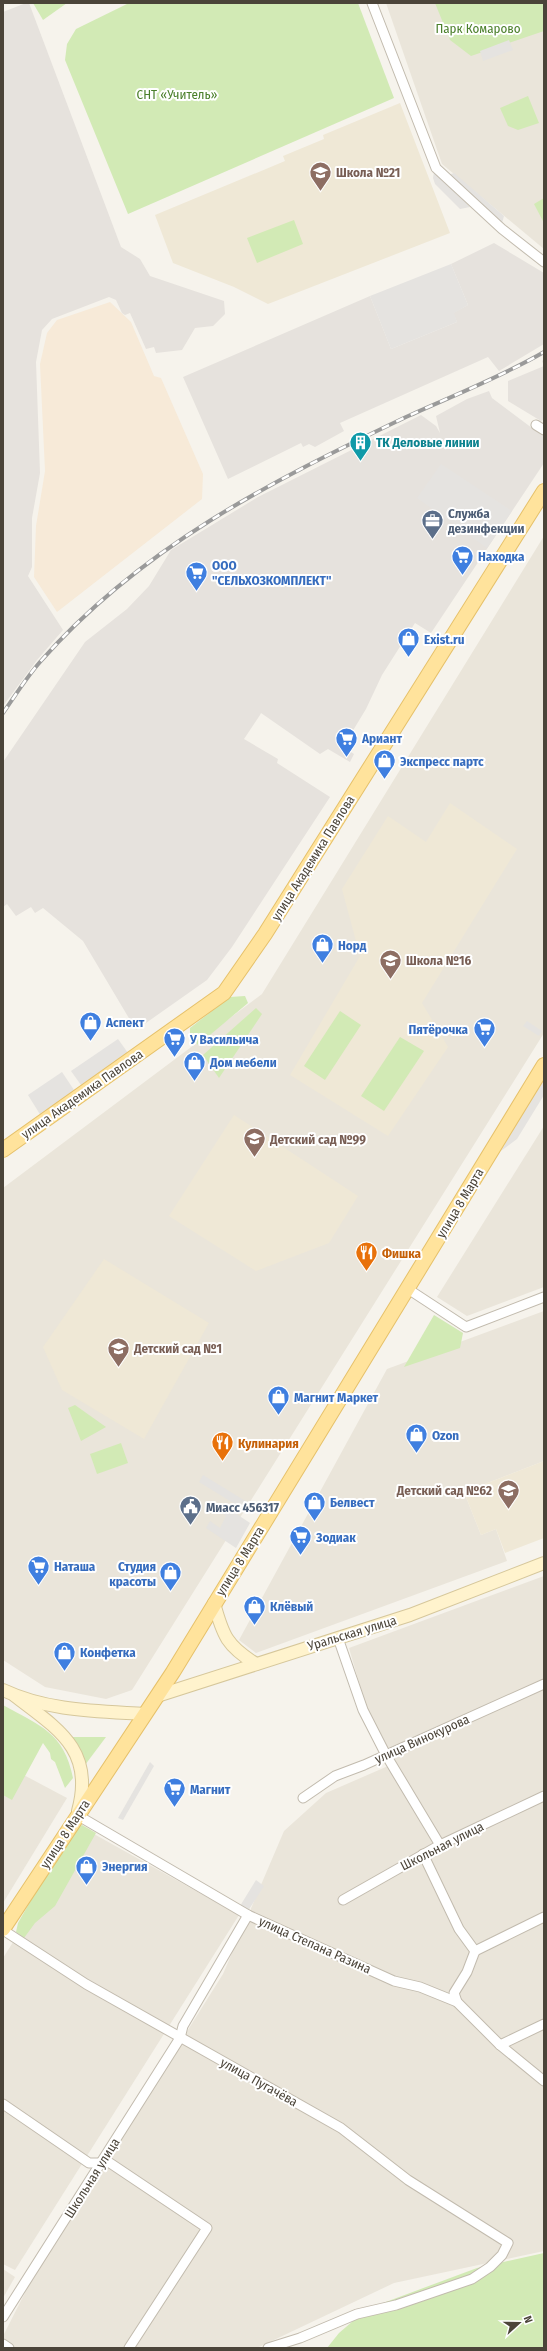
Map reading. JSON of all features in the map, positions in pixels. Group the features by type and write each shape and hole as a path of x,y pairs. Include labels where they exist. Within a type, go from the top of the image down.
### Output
{"main road":[{"name":"улица Академика Павлова","path":"3,1150 224,993 265,934 544,491"},
{"name":"улица 8 Марта","path":"3,1930 77,1815 157,1696 544,1065"}],"street":[{"path":"372,3 436,168 502,229 544,262"},
{"path":"408,1288 466,1326 544,1298"},
{"name":"Уральская улица","path":"157,1696 410,1615 544,1563"},
{"path":"214,1603 226,1641 243,1656 256,1664"},
{"path":"338,1638 362,1710 386,1755 440,1844"},
{"name":"улица Винокурова","path":"303,1798 335,1776 386,1755 544,1684"},
{"path":"3,1690 15,1696 61,1731 74,1750 83,1774 83,1792 77,1815"},
{"path":"15,1696 56,1707 145,1714"},
{"name":"Школьная улица","path":"344,1900 440,1844 544,1796"},
{"name":"улица Степана Разина","path":"77,1815 248,1915 394,1981 420,1987 457,2002 500,2045 544,2081"},
{"path":"422,1854 458,1929 475,1952"},
{"name":"Школьная улица","path":"3,2317 180,2038 183,2026 248,1915"},
{"path":"457,2002 454,1993 467,1972 475,1952 544,1917"},
{"name":"улица Пугачёва","path":"3,1930 86,1984 341,2128 408,2180 508,2243 502,2255 490,2268 472,2279 396,2305 357,2314 300,2338 268,2348"},
{"path":"500,2045 544,2024"},
{"path":"3,2104 89,2163 110,2163 206,2228 129,2348"},
{"path":"3,2344 9,2348"}],"shaded area":[{"path":"29,3 121,247 140,259 150,276 224,301 225,314 213,326 195,328 182,350 156,353 154,347 146,349 130,313 125,315 122,313 116,300 109,297 52,319 42,330 36,362 40,473 32,518 32,567 28,576 63,630 37,660 3,706 3,12"},
{"path":"386,3 544,3 544,249 442,164"},
{"path":"509,40 513,50 483,61 480,51"},
{"name":"Школа №21","path":"400,103 450,233 268,304 234,287 173,263 155,215 285,161 283,156 324,139 323,135"},
{"path":"434,172 470,207 460,209 435,184 433,178"},
{"path":"454,173 504,216 502,223 448,175"},
{"path":"494,243 544,273 544,344 499,371 488,357 340,423 344,431 315,447 309,444 303,447 301,443 228,479 183,377 370,296 391,349 457,322 453,313 468,305 451,264"},
{"path":"451,264 468,305 454,313 457,322 391,349 370,296"},
{"path":"110,302 131,322 154,376 161,378 203,474 202,499 57,612 34,577 36,526 45,471 40,364 47,333 57,320"},
{"path":"544,366 544,419 541,421 508,401 508,381"},
{"path":"489,391 492,398 544,437 544,463 431,633 415,623 382,675 366,709 343,747 354,754 350,762 328,749 320,754 261,713 244,739 278,759 277,763 330,797 232,947 207,980 136,1030 83,941 43,908 35,913 31,907 16,916 7,904 3,907 3,762 85,642 127,609 149,586 171,550 258,497 421,415 436,426 440,433 436,416 467,399"},
{"path":"441,464 512,511 487,548 417,498"},
{"path":"544,536 544,1033 132,1690 106,1699 45,1687 3,1660 3,1188 262,994"},
{"name":"Школа №16","path":"450,803 517,849 422,1003 448,1047 388,1136 290,1075 360,956 342,889 388,816 426,842"},
{"path":"527,1021 542,1031 539,1036 523,1026"},
{"path":"118,1039 128,1053 81,1085 71,1071"},
{"path":"62,1072 76,1093 41,1116 28,1095"},
{"path":"544,1077 544,1095 517,1139 501,1151"},
{"name":"Детский сад №99","path":"234,1115 358,1196 329,1243 256,1271 169,1216"},
{"path":"544,1126 544,1287 467,1316 437,1297"},
{"name":"Детский сад №1","path":"104,1259 209,1323 144,1439 62,1390 43,1347"},
{"path":"544,1311 544,1461 464,1492 481,1535 496,1529 507,1561 256,1653 239,1640 387,1369"},
{"name":"Детский сад №62","path":"544,1461 544,1538 505,1553 496,1529 481,1535 464,1492"},
{"path":"203,1475 252,1505 248,1512 199,1482"},
{"path":"220,1503 250,1523 236,1548 206,1528 210,1521 220,1528 226,1516 217,1509"},
{"path":"544,1576 544,2251 394,2283 257,2348 3,2348 3,2336 33,2277 223,1974 284,1831 326,1793 395,1763 365,1703 349,1648"},
{"path":"150,1762 154,1766 123,1820 118,1818"},
{"path":"3,1764 67,1798 3,1903"},
{"path":"85,1829 239,1915 15,2270 3,2264 3,1958"},
{"path":"256,1880 264,1886 248,1911 240,1906"},
{"path":"3,2269 15,2277 3,2298"}],"green space":[{"path":"33,3 67,3 43,20"},
{"name":"СНТ «Учитель»","path":"129,3 358,3 394,98 128,214 65,60 67,44 76,29"},
{"name":"Парк Комарово","path":"435,3 544,3 544,31 471,56 450,40"},
{"path":"528,96 539,123 518,130 508,126 500,108"},
{"path":"544,198 544,223 534,204"},
{"path":"294,220 303,244 257,263 247,238"},
{"path":"245,996 248,1003 198,1045 190,1035 190,1028 230,997"},
{"path":"256,1008 262,1014 219,1078 203,1055"},
{"path":"340,1011 361,1025 325,1080 304,1066"},
{"path":"400,1037 424,1051 384,1111 361,1096"},
{"path":"434,1315 463,1333 460,1348 404,1367"},
{"path":"75,1405 106,1427 81,1441 68,1408"},
{"path":"121,1443 128,1463 97,1474 90,1454"},
{"path":"3,1705 39,1725 57,1740 69,1763 73,1778 65,1788 55,1762 51,1759 50,1753 43,1743 12,1800 3,1795"},
{"path":"70,1737 106,1737 85,1765 78,1745"},
{"path":"82,1825 96,1833 55,1906 35,1923 24,1938 16,1932 18,1923 71,1830"},
{"path":"544,2253 544,2348 327,2348 339,2333 367,2309 477,2268"}],"railway":[{"path":"3,713 35,668 79,621 121,584 164,551 257,493 355,441 494,378 544,352"}],"place":[{"name":"Школа №21","path":"321,192"},
{"name":"ТК Деловые линии","path":"360,462"},
{"name":"Служба дезинфекции","path":"433,540"},
{"name":"Находка","path":"463,576"},
{"name":"ООО \"СЕЛЬХОЗКОМПЛЕКТ\"","path":"196,592"},
{"name":"Exist.ru","path":"408,658"},
{"name":"Ариант","path":"347,758"},
{"name":"Экспресс партс","path":"384,780"},
{"name":"Норд","path":"322,964"},
{"name":"Школа №16","path":"391,980"},
{"name":"Аспект","path":"90,1042"},
{"name":"Пятёрочка","path":"484,1048"},
{"name":"У Васильича","path":"175,1058"},
{"name":"Дом мебели","path":"195,1082"},
{"name":"Детский сад №99","path":"254,1158"},
{"name":"Фишка","path":"367,1272"},
{"name":"Детский сад №1","path":"118,1368"},
{"name":"Магнит Маркет","path":"278,1416"},
{"name":"Ozon","path":"416,1454"},
{"name":"Кулинария","path":"222,1462"},
{"name":"Детский сад №62","path":"508,1510"},
{"name":"Белвест","path":"315,1522"},
{"name":"Миасс 456317","path":"190,1526"},
{"name":"Зодиак","path":"300,1556"},
{"name":"Наташа","path":"38,1586"},
{"name":"Студия красоты","path":"171,1592"},
{"name":"Клёвый","path":"255,1626"},
{"name":"Конфетка","path":"65,1672"},
{"name":"Магнит","path":"174,1808"},
{"name":"Энергия","path":"87,1886"}]}
